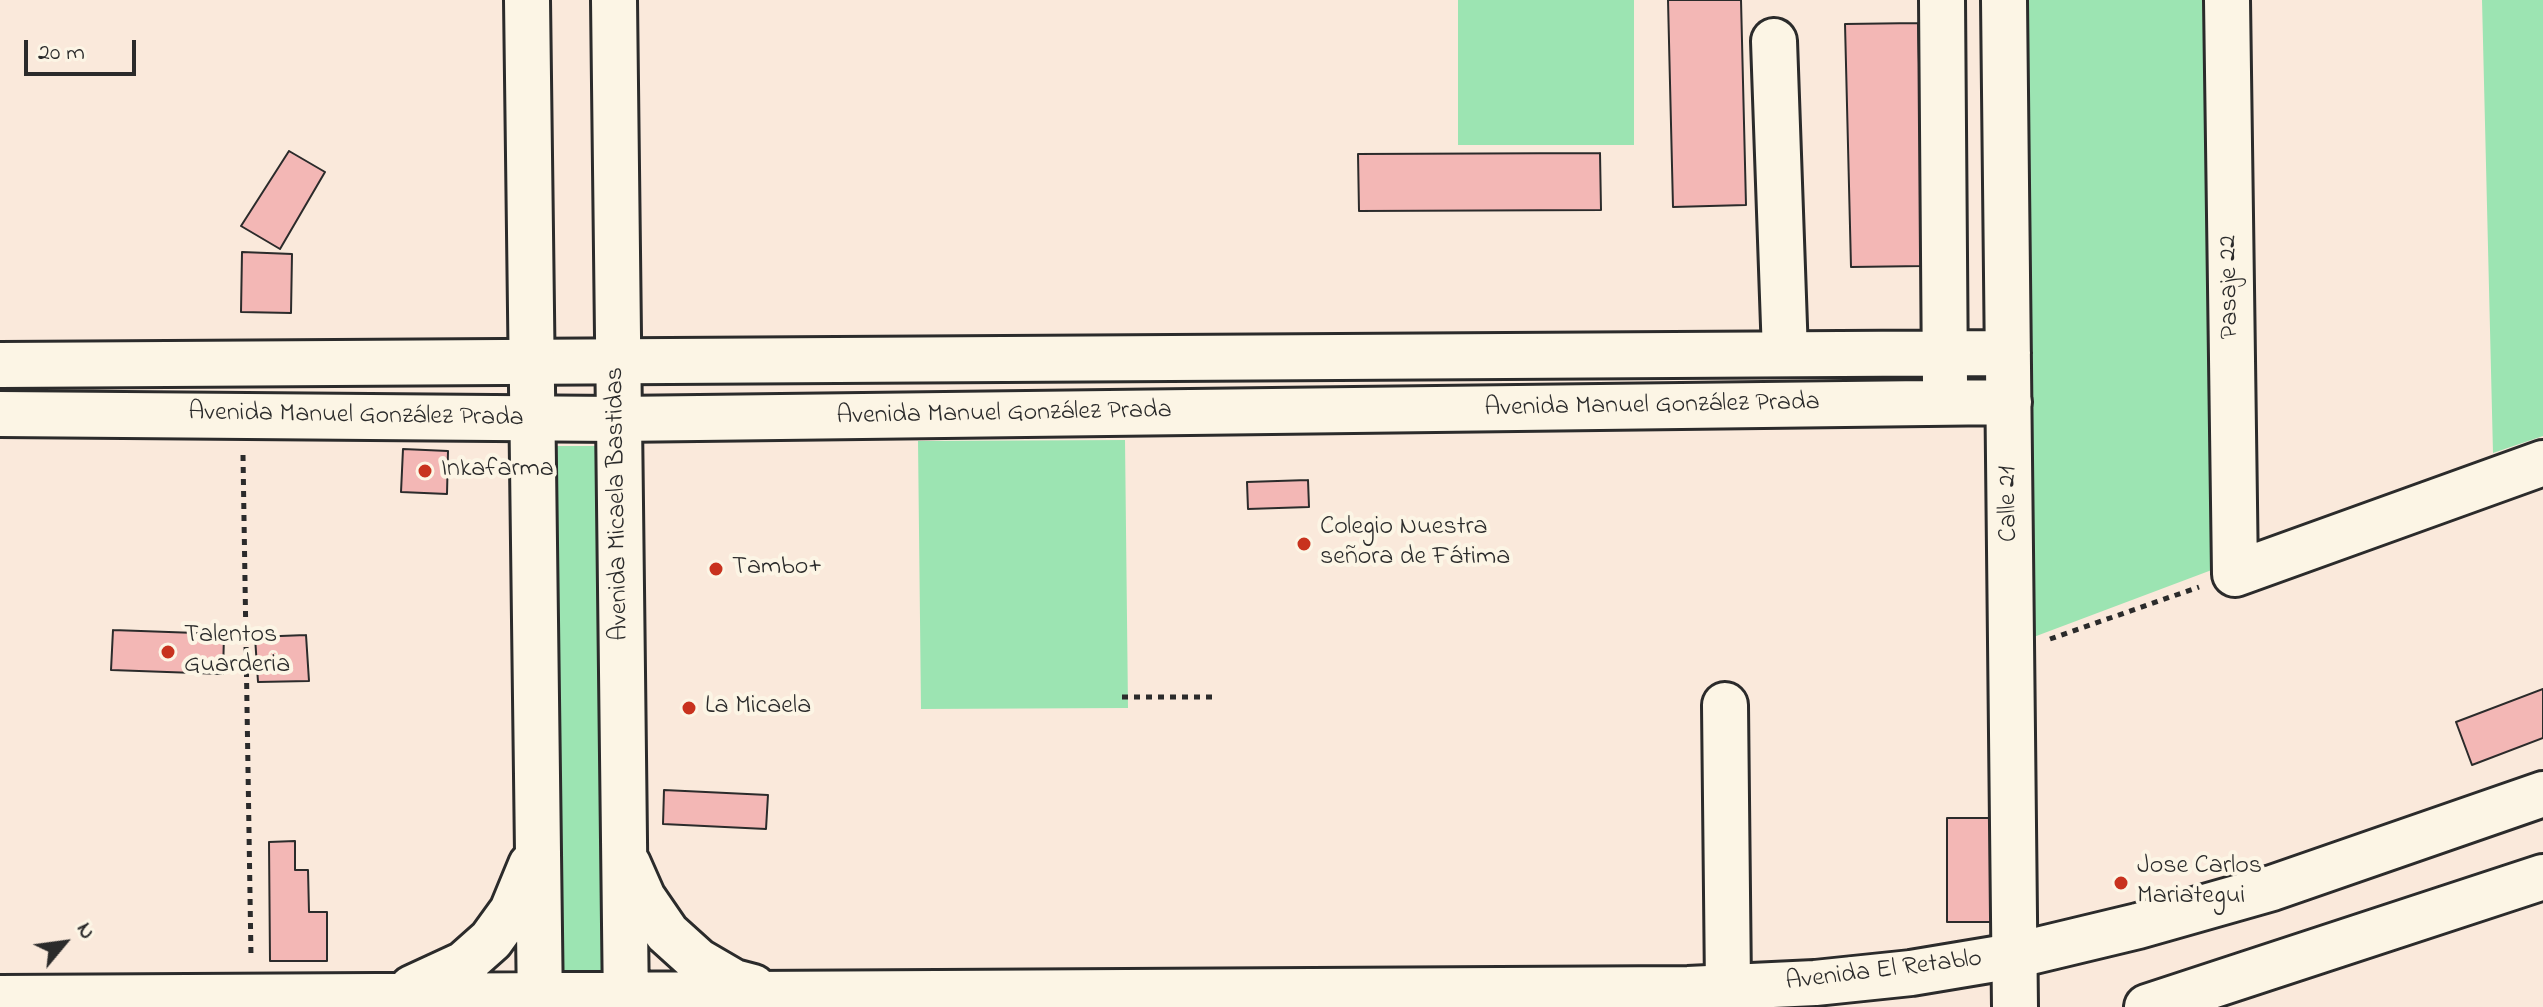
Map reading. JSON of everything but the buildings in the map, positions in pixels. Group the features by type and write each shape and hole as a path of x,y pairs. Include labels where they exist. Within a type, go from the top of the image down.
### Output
{"street":[{"path":"527,0 539,1000"},
{"name":"Avenida Micaela Bastidas","path":"614,0 626,1000"},
{"path":"1942,0 1943,353 1946,403"},
{"name":"Calle 21","path":"2004,0 2015,1007"},
{"name":"Pasaje 22","path":"2227,0 2235,574"},
{"path":"1774,41 1785,354"},
{"name":"Avenida Manuel González Prada","path":"0,365 2008,353"},
{"name":"Avenida Manuel González Prada","path":"0,414 243,414 1177,426 2009,402"},
{"path":"2235,574 2543,463"},
{"path":"1725,705 1728,987"},
{"name":"Avenida El Retablo","path":"0,998 398,993 539,1000 626,1000 775,993 1728,987 1815,983 1911,973 2013,956 2138,926 2272,888 2543,794"},
{"path":"398,993 443,976 464,964 491,940 512,911 528,878 537,839"},
{"path":"623,851 643,898 667,933 698,961 734,982 775,993"},
{"path":"2147,1007 2543,877"}],"path":[{"path":"243,414 252,996"},
{"path":"2011,652 2235,574"},
{"path":"1122,697 1217,697"}],"green space":[{"path":"1458,0 1634,0 1634,145 1458,145"},
{"path":"2024,0 2217,0 2225,565 2031,638"},
{"path":"2482,0 2543,0 2543,436 2493,453"},
{"path":"1125,440 1128,708 921,709 918,441"},
{"path":"553,446 603,446 604,973 554,973"}],"place":[{"name":"Inkafarma","path":"425,471"},
{"name":"Colegio Nuestra señora de Fátima","path":"1304,544"},
{"name":"Tambo+","path":"716,569"},
{"name":"Talentos Guarderia","path":"168,652"},
{"name":"La Micaela","path":"689,708"},
{"name":"Jose Carlos Mariategui","path":"2121,883"}]}
